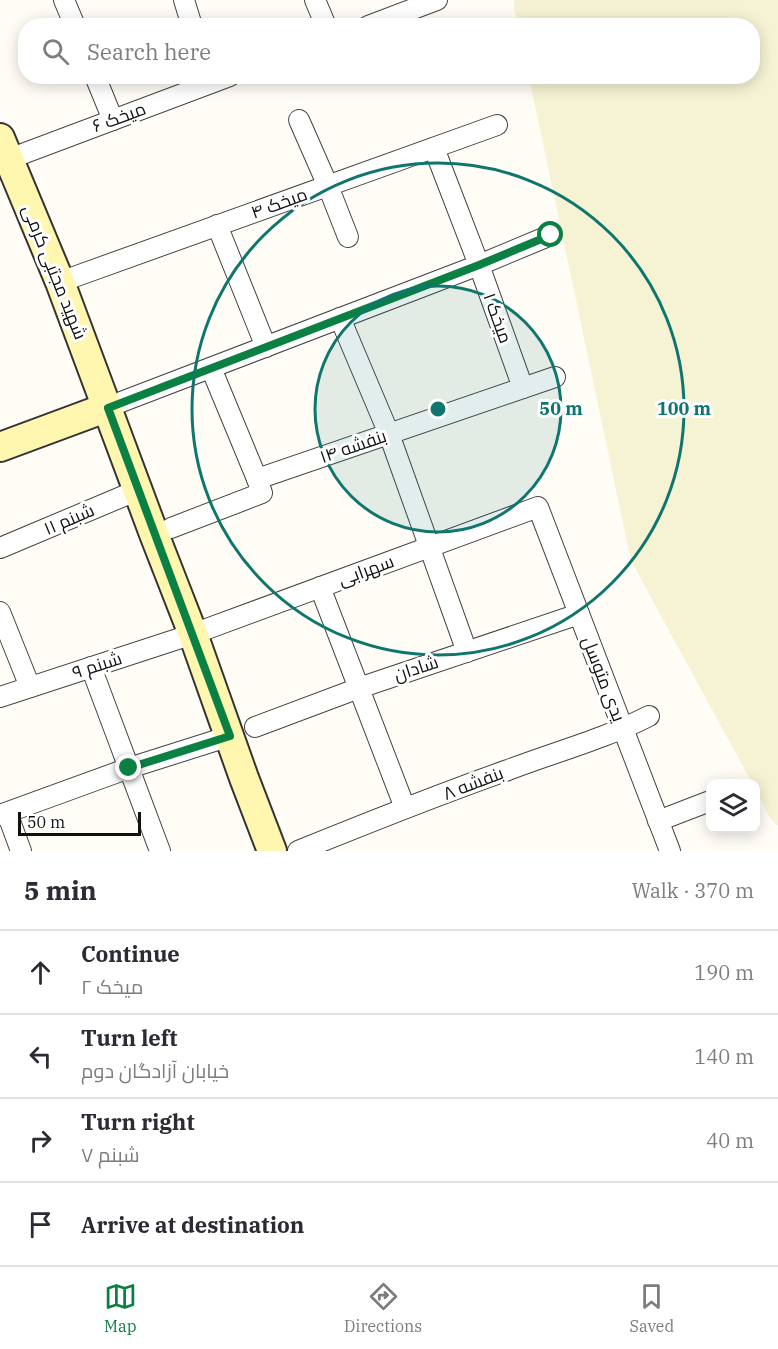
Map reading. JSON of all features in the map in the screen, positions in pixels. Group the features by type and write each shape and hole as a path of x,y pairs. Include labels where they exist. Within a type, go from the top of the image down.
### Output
{"street":[{"path":"64,0 72,18"},
{"path":"184,0 190,18"},
{"path":"315,0 323,18"},
{"path":"389,18 437,0"},
{"path":"98,84 113,120"},
{"name":"میخک ۶","path":"4,148 113,120 199,84"},
{"path":"299,120 348,237"},
{"name":"میخک ۴","path":"60,282 497,125"},
{"name":"میخک ۱","path":"434,147 523,388"},
{"name":"شهید مجتبی کرمی","path":"4,148 60,282 193,634 242,731 244,778 272,851"},
{"path":"217,225 266,347"},
{"path":"0,447 108,408 551,235"},
{"path":"340,318 389,434 467,652"},
{"path":"171,528 262,493 211,368"},
{"name":"بنفشه ۱۴","path":"257,479 555,377"},
{"name":"شبنم ۱۱","path":"0,548 138,490"},
{"name":"سهرابی","path":"193,634 538,507"},
{"name":"یدی متوسل","path":"538,507 669,851"},
{"path":"320,587 405,808"},
{"path":"0,612 30,687"},
{"name":"شادان","path":"3,814 359,688 579,614"},
{"name":"شبنم ۹","path":"0,696 193,634"},
{"path":"91,668 160,851"},
{"name":"بنفشه ۸","path":"298,851 509,769 623,730 649,716"},
{"path":"658,820 706,803"},
{"path":"3,814 21,851"}],"shaded area":[{"path":"514,0 778,0 778,826 770,818 760,798 760,779 750,779 631,561 530,84 760,84 760,18 516,18"}],"route":[{"path":"129,768 230,736 108,408 551,235"}]}
